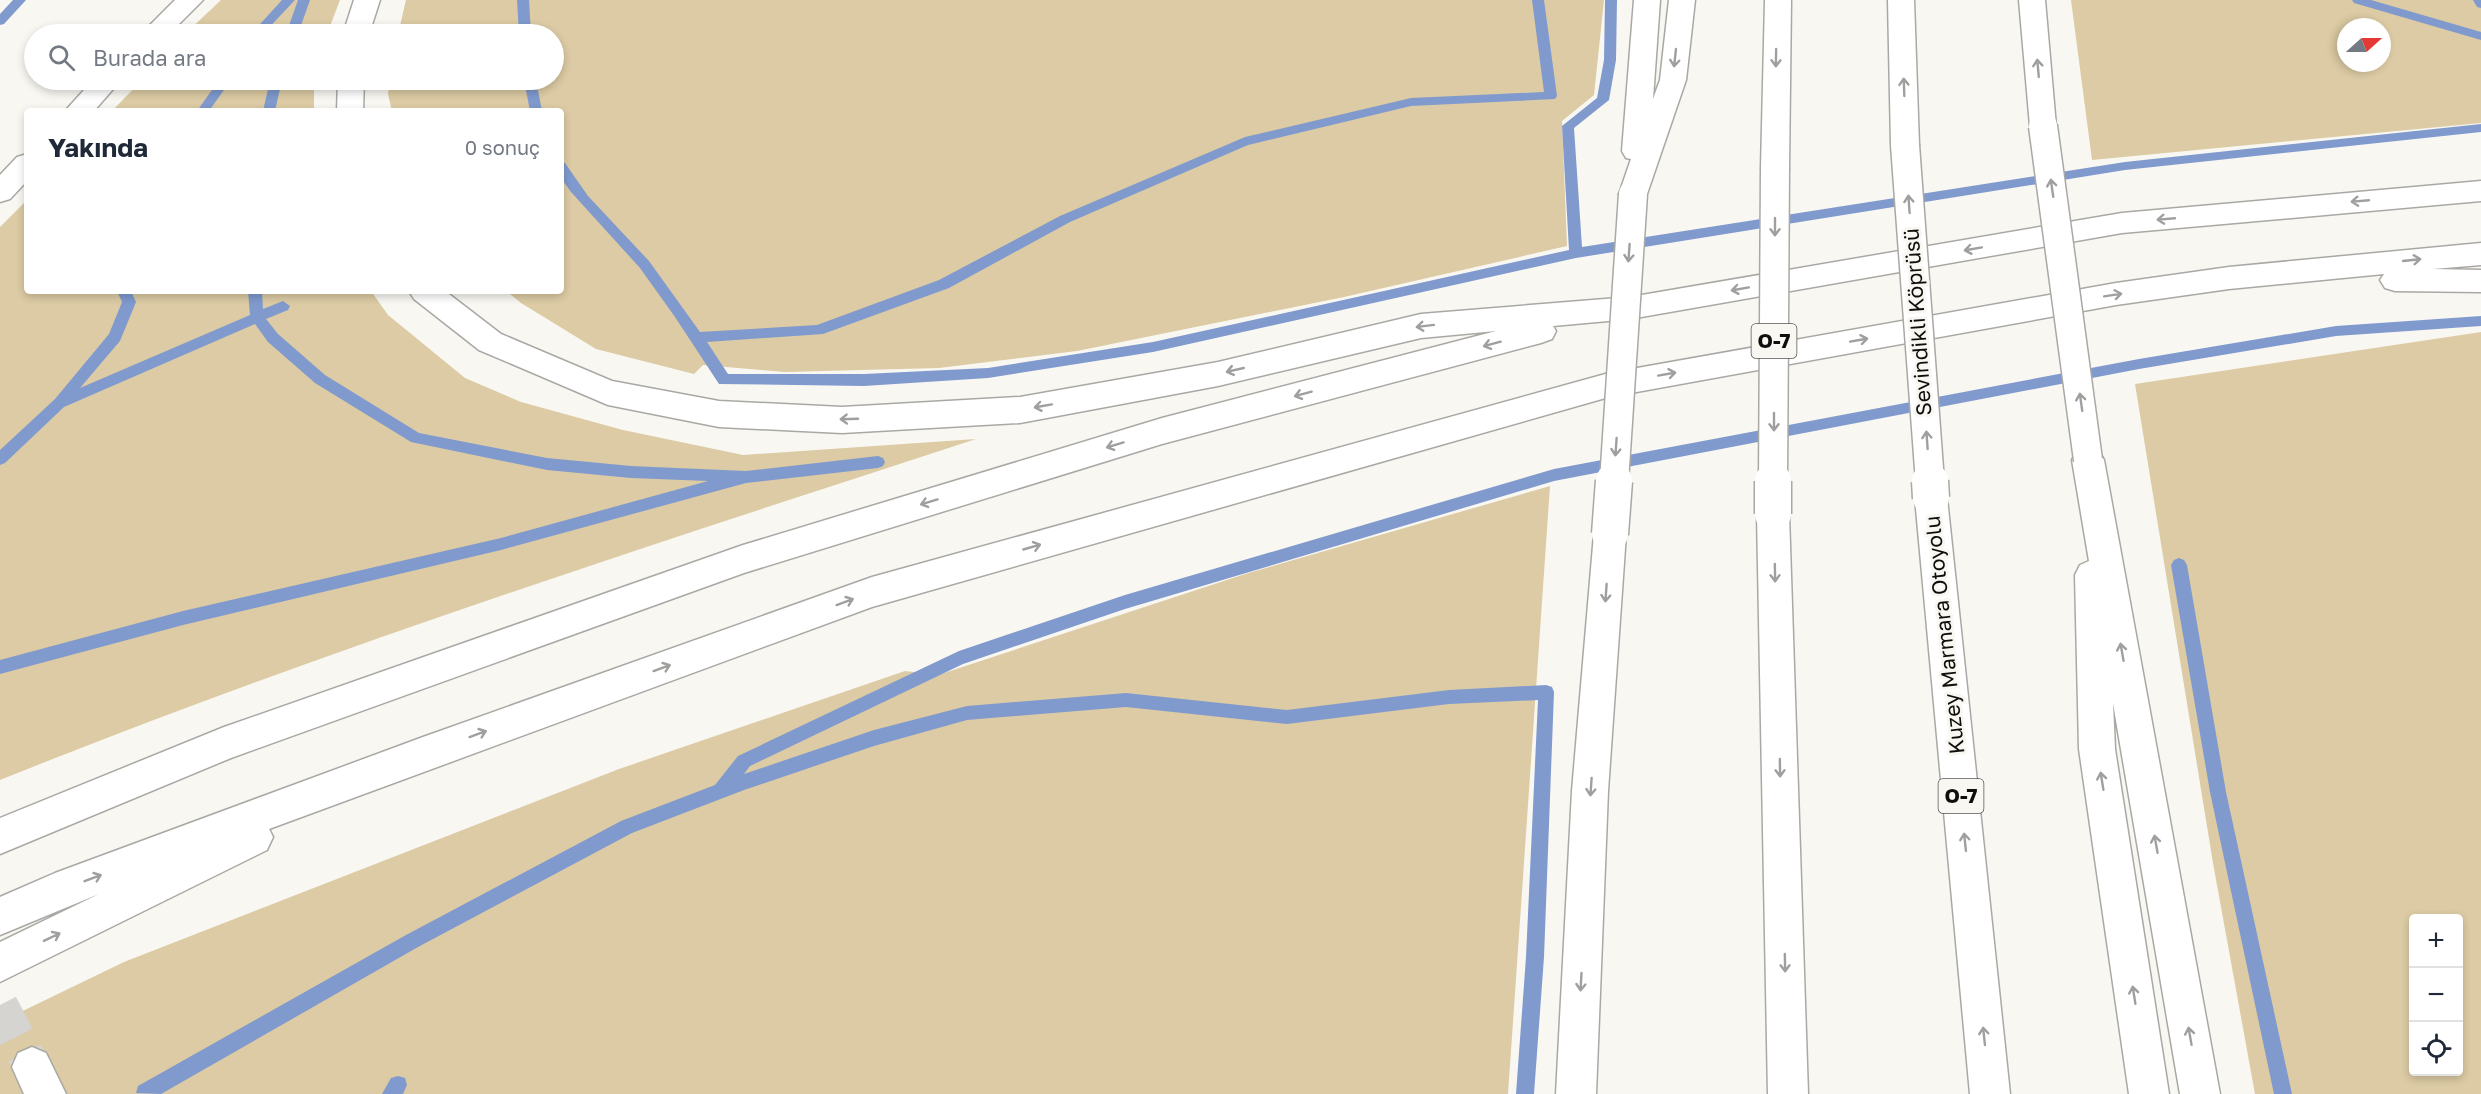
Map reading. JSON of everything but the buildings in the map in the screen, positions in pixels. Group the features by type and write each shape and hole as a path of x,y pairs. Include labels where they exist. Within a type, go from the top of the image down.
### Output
{"highway":[{"path":"165,24 190,0"},
{"path":"359,24 367,0"},
{"path":"1576,1094 1590,791 1647,0"},
{"path":"1633,194 1673,80 1682,0"},
{"name":"O-7","path":"1778,0 1773,514 1788,1094"},
{"name":"Sevindikli Köprüsü","path":"1901,0 1905,145 1931,498"},
{"path":"2032,0 2043,126 2088,460 2200,1094"},
{"path":"81,108 98,90"},
{"path":"350,108 351,90"},
{"path":"0,192 24,167"},
{"path":"2418,195 2481,179"},
{"path":"428,294 490,342 608,393 719,414 842,420 1020,410 1218,374 1421,326 1630,308 2122,223 2481,191"},
{"path":"0,916 56,892 423,754 872,592 1609,385 2116,294 2229,278 2481,254"},
{"path":"2229,278 2481,281"},
{"path":"0,836 225,744 743,559 1162,431 1630,308"},
{"path":"2088,460 2097,749 2149,1094"},
{"name":"Kuzey Marmara Otoyolu","path":"1931,498 1990,1094"},
{"path":"0,963 423,754"}],"shaded area":[{"path":"221,0 340,0 331,24 196,24"},
{"path":"406,0 1604,0 1594,95 1562,121 1567,246 1344,297 1077,351 939,368 784,372 703,365 694,374 596,349 510,294 564,294 564,108 391,108 389,90 564,90 564,24 400,24"},
{"path":"2071,0 2481,0 2481,123 2092,160"},
{"path":"132,90 314,90 314,108 115,108"},
{"path":"24,203 24,294 373,294 388,315 465,378 521,402 623,430 743,455 976,439 485,601 241,687 0,780 0,227"},
{"path":"2481,332 2481,1094 2255,1094 2213,863 2135,384"},
{"path":"1550,486 1508,1094 0,1094 0,1022 124,962 619,769 905,671 938,675 1245,574"}],"waterway":[{"path":"0,21 20,0"},
{"path":"266,24 289,0"},
{"path":"296,24 304,0"},
{"path":"523,0 524,24"},
{"path":"698,337 818,330 944,284 1065,219 1245,141 1411,102 1551,96 1538,0"},
{"path":"1576,253 1568,126 1603,100 1610,60 1611,0"},
{"path":"2358,0 2481,36"},
{"path":"2479,0 2481,4"},
{"path":"205,108 218,90"},
{"path":"270,108 274,90"},
{"path":"532,90 535,108"},
{"path":"1576,253 2125,166 2481,128"},
{"path":"564,172 584,200 623,239 657,280 724,380 864,380 988,373 1153,347 1576,253"},
{"path":"61,400 115,337 129,302 125,294"},
{"path":"255,294 257,317"},
{"path":"257,317 283,306"},
{"path":"0,459 59,403 257,317"},
{"path":"257,317 273,338 320,379 416,438 547,464 631,472 746,477"},
{"path":"721,790 744,761 959,658 1125,602 1554,475 2139,364 2336,331 2481,321"},
{"path":"746,477 878,462"},
{"path":"0,667 183,618 501,544 746,477"},
{"path":"2179,565 2218,792 2283,1094"},
{"path":"145,1093 412,941 627,827 744,782 874,738 967,713 1126,700 1287,717 1449,697 1546,692 1535,957 1525,1094"},
{"path":"391,1094 398,1085"}],"tunnel":[{"path":"0,1005 32,1067"}]}
